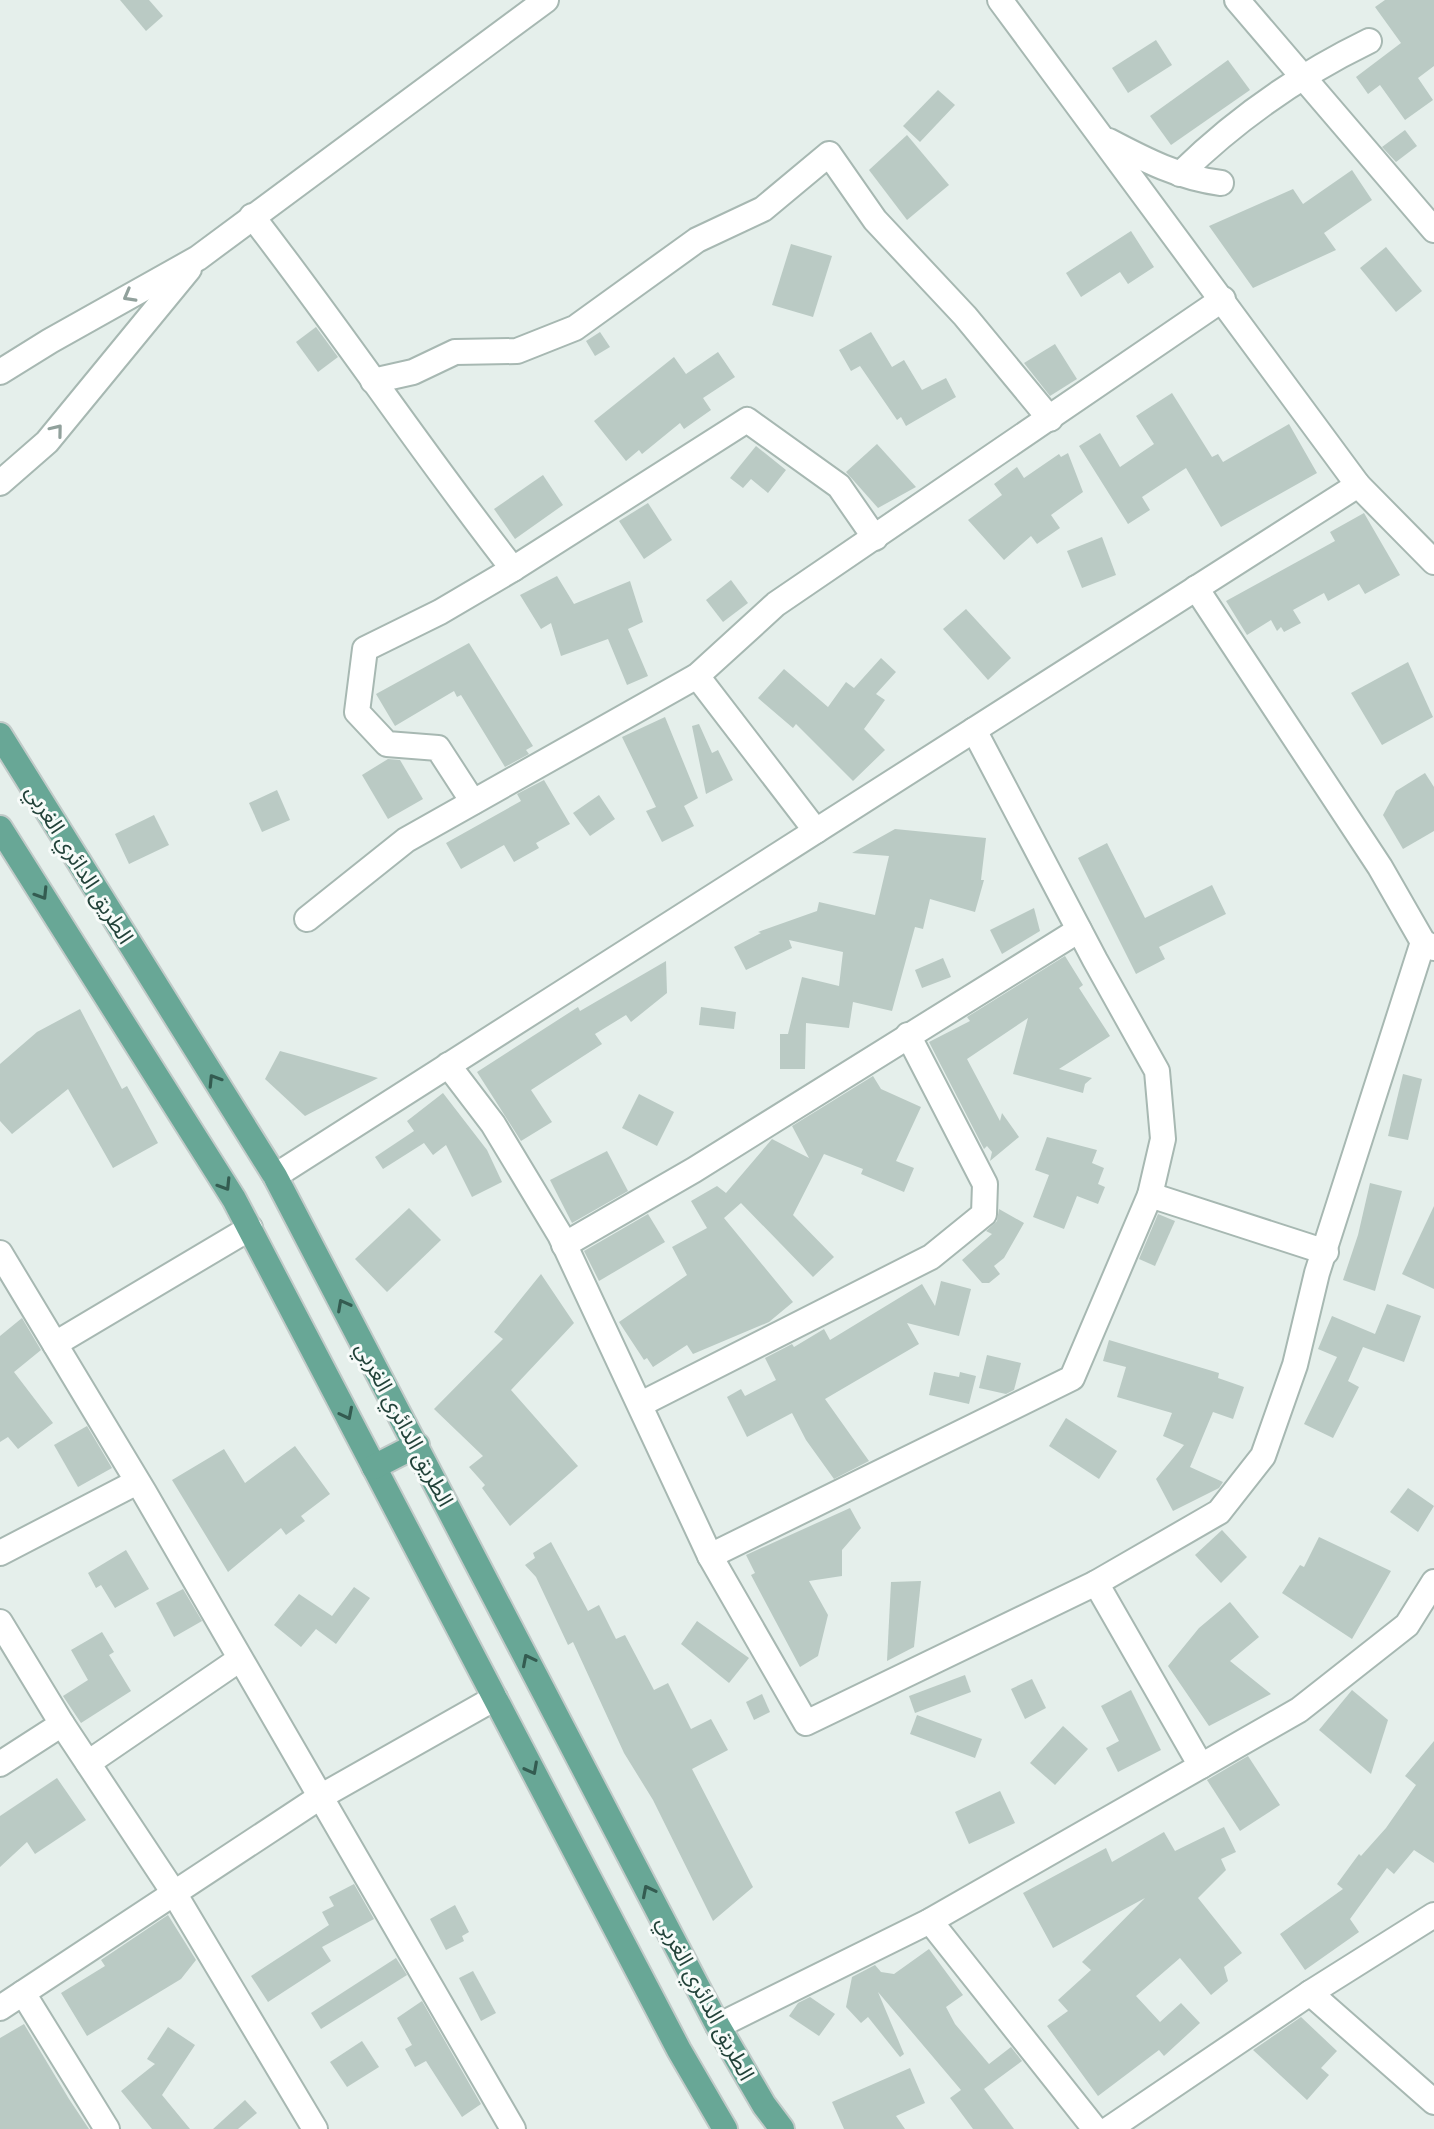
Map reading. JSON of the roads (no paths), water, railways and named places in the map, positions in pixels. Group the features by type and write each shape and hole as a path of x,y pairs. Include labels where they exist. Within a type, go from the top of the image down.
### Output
{"main road":[{"name":"الطريق الدائري الغربي","path":"0,735 275,1176 718,2026 764,2105 782,2129"},
{"name":"الطريق الدائري الغربي","path":"0,828 250,1228 679,2050 725,2129"},
{"path":"374,1467 417,1445"}],"street":[{"path":"0,372 198,258 546,0"},
{"path":"1000,0 1358,485 1434,562"},
{"path":"1237,0 1434,230"},
{"path":"1180,174 1210,144 1302,78 1369,41"},
{"path":"1103,138 1180,174 1221,183"},
{"path":"373,381 413,372 455,352 517,351 575,328 697,240 763,209 829,154 875,220 965,316 1050,419"},
{"path":"252,216 446,483 513,569"},
{"path":"0,483 47,442 198,258"},
{"path":"307,919 406,840 697,676 776,604 1223,299"},
{"path":"473,802 438,748 387,744 357,712 365,649 440,612 513,569 747,420 839,486 875,538"},
{"path":"275,1176 1358,485"},
{"path":"448,1065 493,1124 564,1245 710,1556 806,1723 1096,1583 1219,1512 1263,1456 1295,1365 1317,1273 1428,945 1196,588"},
{"path":"697,676 816,831"},
{"path":"710,1556 1072,1378 1150,1195 1163,1139 1157,1071 974,730"},
{"path":"564,1245 694,1170 1079,930"},
{"path":"641,1404 931,1257 984,1214 985,1184 908,1035"},
{"path":"1150,1195 1326,1252"},
{"path":"55,1344 250,1228"},
{"path":"0,1253 137,1482 513,2129"},
{"path":"0,1553 137,1482"},
{"path":"718,2026 930,1921 1299,1710 1407,1625 1434,1582"},
{"path":"1096,1583 1201,1766"},
{"path":"0,1622 62,1724 174,1893 315,2129"},
{"path":"88,1763 240,1659"},
{"path":"0,2008 320,1797 495,1698"},
{"path":"0,1764 62,1724"},
{"path":"1109,2129 1310,1993 1434,1915"},
{"path":"930,1921 1095,2129"},
{"path":"23,1993 107,2129"},
{"path":"1310,1993 1434,2102"}]}
